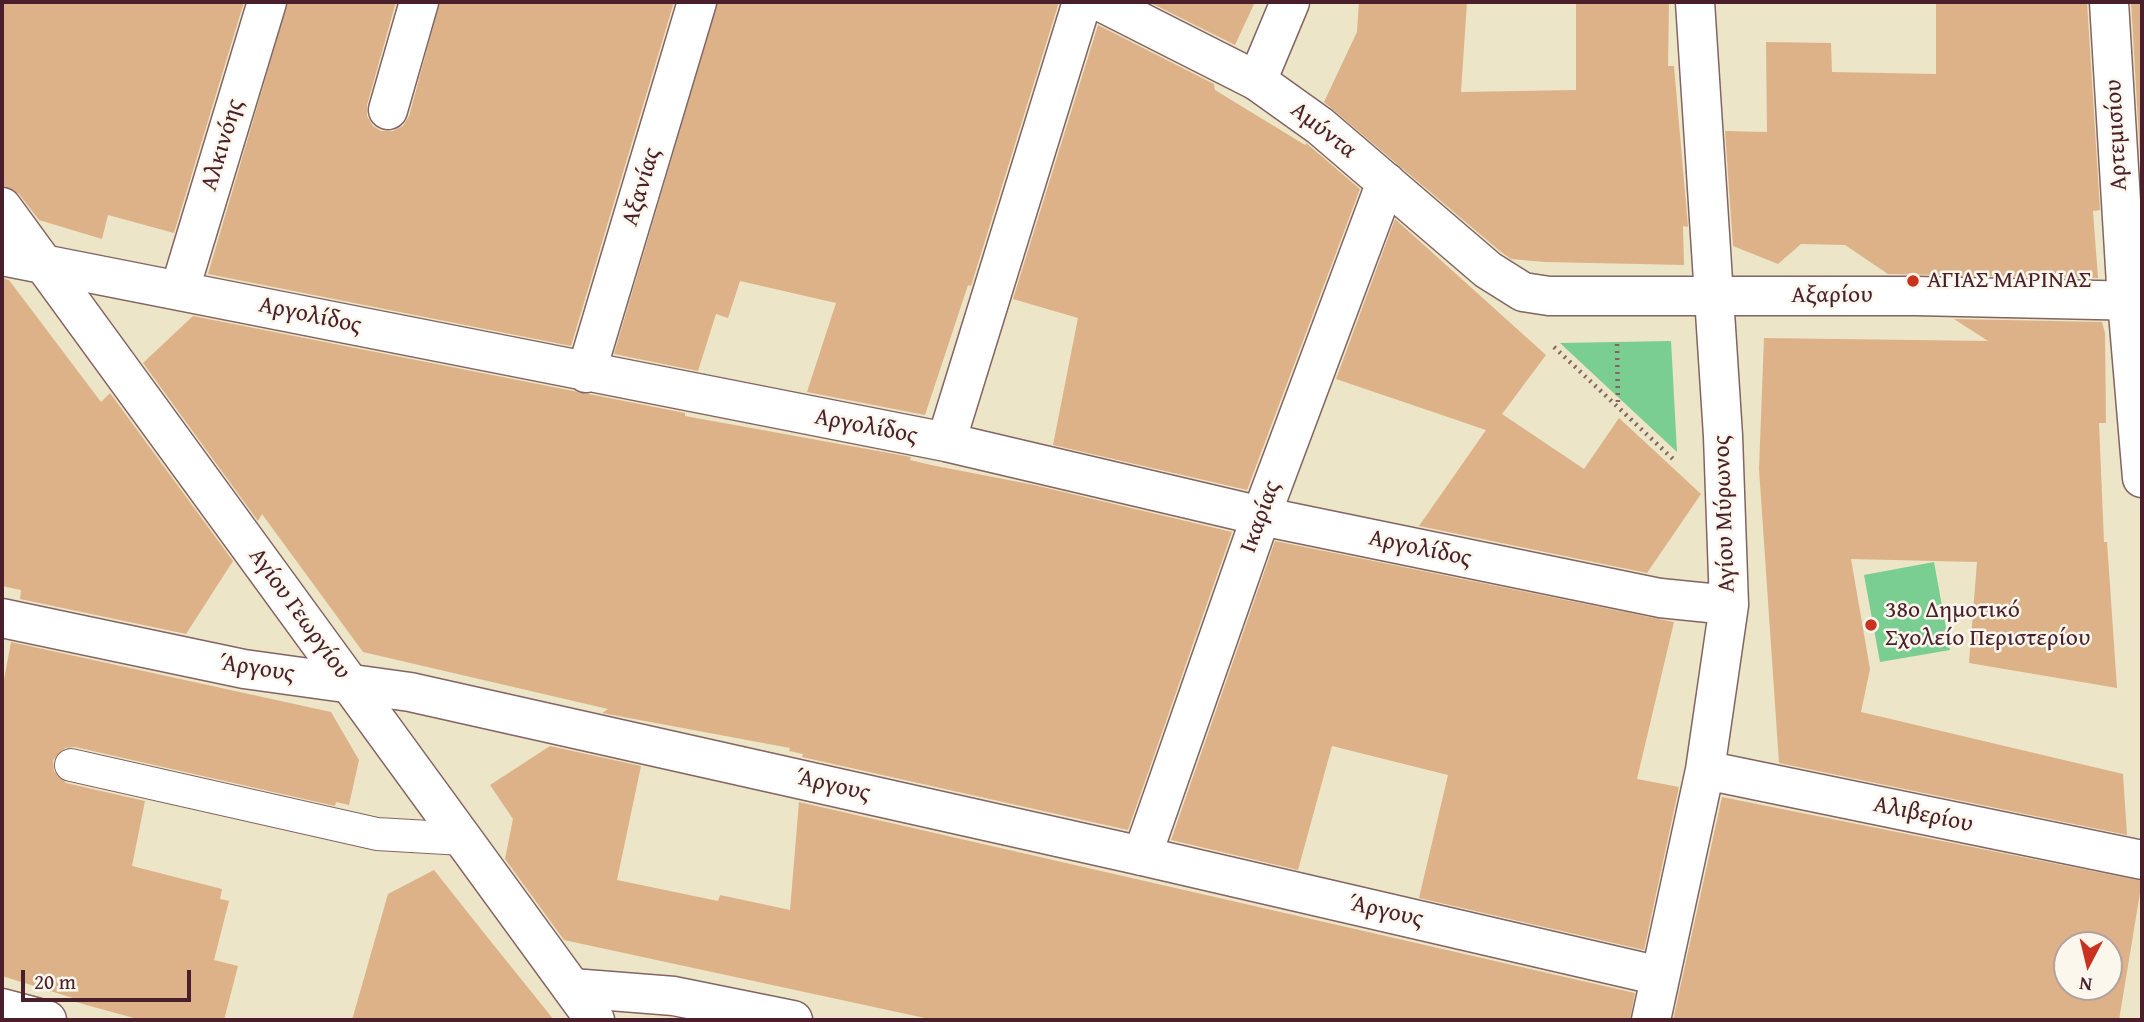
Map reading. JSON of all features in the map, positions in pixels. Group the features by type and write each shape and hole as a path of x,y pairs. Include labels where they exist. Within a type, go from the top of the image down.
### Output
{"street":[{"name":"Αλκινόης","path":"180,289 267,2"},
{"path":"388,110 419,2"},
{"name":"Αξανίας","path":"586,373 697,2"},
{"path":"946,442 1082,2"},
{"name":"Αμύντα","path":"1101,2 1257,81 1320,126 1488,270 1523,292"},
{"path":"1257,81 1290,2"},
{"name":"Αγίου Μύρωνος","path":"1651,1020 1704,770 1729,604 1725,488 1695,2"},
{"name":"Αρτεμισίου","path":"2109,2 2135,301 2142,478"},
{"name":"Ικαρίας","path":"1143,856 1261,516 1386,181"},
{"name":"Αγίου Γεωργίου","path":"2,207 595,1020"},
{"name":"Αργολίδος","path":"2,256 946,442 1261,516 1660,598 1729,604"},
{"name":"Αξαρίου","path":"1523,292 1549,296 1914,296 2135,301"},
{"name":"Άργους","path":"2,618 244,669 424,695 1143,856 1660,976"},
{"name":"Αλιβερίου","path":"1704,770 2142,860"},
{"path":"572,988 674,996 793,1020"},
{"path":"2,1008 47,1020"}],"lane":[{"path":"71,765 377,834 463,839"}],"path":[{"path":"1523,292 1546,339 1677,462 1725,488"},
{"path":"1617,296 1618,407"}],"green space":[{"path":"1671,341 1677,452 1560,343"},
{"path":"1934,562 1950,650 1880,662 1864,575"}],"building":[{"path":"2,2 244,2 174,233 108,215 102,239 39,220 19,194 2,185"},
{"path":"288,2 396,2 367,105 367,116 373,126 381,131 393,131 403,126 409,116 440,2 674,2 571,346 208,274"},
{"path":"718,2 1059,2 971,286 968,285 925,415 807,392 836,303 740,281 728,318 716,314 698,371 614,354"},
{"path":"1149,2 1255,2 1235,45"},
{"path":"1359,2 1467,2 1461,92 1576,90 1576,2 1669,2 1668,66 1674,66 1688,227 1683,226 1684,265 1545,262 1511,259 1501,252 1324,102 1357,32"},
{"path":"1936,2 2087,2 2100,210 2093,211 2098,278 1888,274 1845,245 1801,244 1778,264 1733,246 1725,131 1767,132 1766,42 1831,43 1832,72 1936,74"},
{"path":"2131,2 2142,2 2142,190"},
{"path":"1098,25 1214,84 1215,90 1305,145 1306,143 1360,189 1247,490 1053,445 1078,318 1013,299"},
{"path":"1395,219 1546,355 1502,414 1584,469 1619,418 1701,494 1647,573 1419,526 1486,430 1336,379"},
{"path":"2,278 9,280 101,402 110,393 233,561 186,634 20,599 21,590 2,586"},
{"path":"193,316 685,413 685,416 911,457 910,460 931,465 1034,485 1232,532 1128,830 802,757 803,754 789,751 790,748 602,713 608,709 363,652 262,514 258,521 143,363"},
{"path":"1954,319 2102,322 2105,333 2106,423 2099,423 2104,542 2107,542 2117,688 1969,663 1977,562 1851,559 1870,669 1861,712 2123,774 2127,835 1779,763 1759,469 1764,338 1988,341"},
{"path":"1275,541 1674,622 1637,779 1679,787 1644,950 1419,898 1448,775 1332,746 1298,870 1171,840"},
{"path":"11,642 331,712 359,760 349,805 336,802 335,806 75,747 65,748 53,760 54,771 66,783 145,801 132,866 222,889 220,899 229,901 214,960 238,966 224,1020 141,1020 72,1001 73,998 2,976 2,690"},
{"path":"550,746 641,766 617,880 718,901 720,895 790,910 799,802 1635,993 1630,1020 934,1020 564,940 505,859 513,819 490,785"},
{"path":"1722,797 2142,881 2123,996 2123,931 2053,931 2053,1001 2122,1001 2119,1020 1673,1020"},
{"path":"434,870 554,1020 352,1020 388,894"}],"place":[{"name":"ΑΓΙΑΣ ΜΑΡΙΝΑΣ","path":"1913,281"},
{"name":"38ο Δημοτικό Σχολείο Περιστερίου","path":"1871,625"}]}
